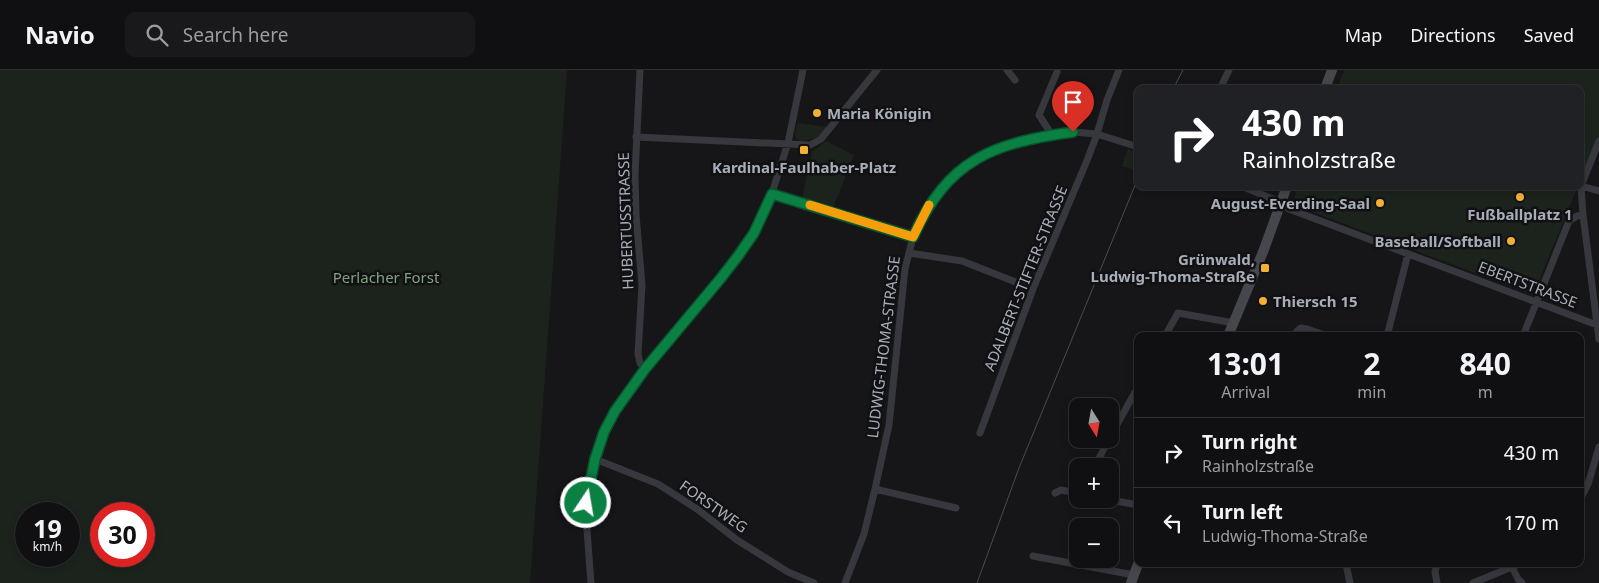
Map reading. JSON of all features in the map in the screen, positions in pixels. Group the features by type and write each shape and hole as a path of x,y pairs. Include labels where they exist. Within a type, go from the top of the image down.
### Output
{"main road":[{"path":"1326,85 1332,70"},
{"path":"1230,332 1263,252 1285,190"},
{"path":"1133,580 1137,567"}],"street":[{"name":"HUBERTUSSTRASSE","path":"640,70 636,137 636,214 642,285 638,354 640,363 645,369"},
{"path":"591,583 586,503 595,459 604,432 615,411 645,369 721,278 754,233 772,194 788,143 803,70"},
{"path":"636,137 810,145 821,139 877,70"},
{"path":"1007,70 1015,80"},
{"name":"ADALBERT-STIFTER-STRASSE","path":"980,433 1033,289 1097,134 1106,100 1119,70"},
{"path":"1222,85 1229,70"},
{"path":"1052,135 1039,115 1057,72"},
{"name":"LUDWIG-THOMA-STRASSE","path":"845,583 864,534 889,425 905,269 913,237 939,190 969,164 1005,145 1073,132 1097,134 1134,146"},
{"path":"1584,178 1599,141"},
{"path":"1584,187 1599,191"},
{"path":"1251,190 1280,204"},
{"path":"1581,190 1599,339"},
{"path":"772,194 913,237"},
{"name":"EBERTSTRASSE","path":"1280,204 1597,325"},
{"path":"1525,332 1569,222 1583,215"},
{"path":"909,253 962,261 1033,289"},
{"path":"1388,332 1408,254"},
{"path":"1168,332 1178,313 1234,323"},
{"path":"1297,332 1301,328 1314,332"},
{"path":"1119,422 1134,394"},
{"path":"1584,492 1599,447"},
{"name":"FORSTWEG","path":"595,459 628,470 658,484 697,509 737,540 788,572 814,583"},
{"path":"875,489 956,508"},
{"path":"1055,493 1061,490 1069,491"},
{"path":"1119,502 1134,504"},
{"path":"1033,556 1133,580"},
{"path":"1347,567 1350,583"},
{"path":"1436,567 1437,583"},
{"path":"1473,583 1513,567"},
{"path":"1515,567 1518,579 1522,583"}],"green space":[{"name":"Perlacher Forst","path":"0,70 567,70 530,583 0,583"},
{"path":"1344,70 1599,70 1599,135 1584,171 1584,85 1338,85"},
{"name":"Kardinal-Faulhaber-Platz","path":"798,123 826,127 827,129 815,138 801,141 796,138 795,134"},
{"path":"826,141 854,155 833,208 802,199 812,152"},
{"path":"1128,149 1134,152 1134,170 1122,166"},
{"path":"1297,190 1576,190 1533,295 1292,204"}],"tram line":[{"path":"1175,85 1183,70"},
{"path":"977,583 1019,468 1134,188"}],"slow traffic":[{"path":"810,205 913,237 929,205"}],"place":[{"name":"Maria Königin","path":"817,113"},
{"name":"Kardinal-Faulhaber-Platz","path":"804,150"},
{"name":"Fußballplatz 1","path":"1520,197"},
{"name":"August-Everding-Saal","path":"1380,203"},
{"name":"Baseball/Softball","path":"1511,241"},
{"name":"Grünwald, Ludwig-Thoma-Straße","path":"1265,268"},
{"name":"Thiersch 15","path":"1263,301"}],"route":[{"path":"586,503 595,459 604,432 615,411 645,369 738,256 754,233 772,194 913,237 939,190 969,164 986,153 1005,145 1073,132"}]}
